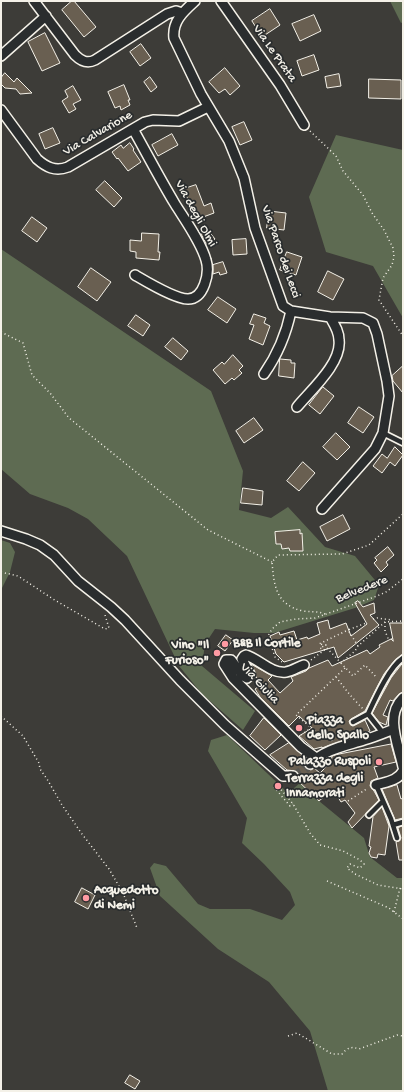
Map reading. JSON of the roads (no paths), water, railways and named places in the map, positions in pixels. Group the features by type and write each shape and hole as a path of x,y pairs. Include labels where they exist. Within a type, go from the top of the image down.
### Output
{"street":[{"path":"34,1 76,55 81,60 89,62 95,60 167,14 176,11 182,13"},
{"name":"Via Parco dei Lecci","path":"195,1 182,13 175,27 174,38 182,57 208,107 229,140 244,178 254,222 276,284 280,302 284,308 291,311 330,317 363,318 369,320 374,326 378,337 389,396 383,433 375,449 322,509"},
{"name":"Via Le Prata","path":"221,1 280,85 304,125"},
{"path":"1,56 46,16"},
{"name":"Via Calvarione","path":"1,110 37,159 52,169 62,169 150,121 182,120 208,107"},
{"name":"Via degli Olmi","path":"134,129 174,203 196,238 207,261 206,283 197,296 188,299 176,297 135,275"},
{"path":"264,374 279,350 286,332 291,311"},
{"path":"297,406 328,370 338,352 340,343 338,334 330,317"},
{"path":"1,531 33,542 54,554 75,578 111,607 225,725 283,776 291,776"},
{"name":"Via Giulia","path":"304,665 287,672 281,672 272,670 246,655 242,659 250,675 247,678 243,676 231,660 226,660 224,664 233,678 302,747 313,761 325,752 383,734"},
{"path":"403,698 395,708 394,729 403,767"},
{"path":"383,734 394,729"},
{"path":"376,785 397,778 403,771"}],"lane":[{"path":"383,433 403,443"},
{"path":"353,722 367,713 383,683 399,660 403,658"},
{"path":"367,713 383,734"},
{"path":"376,785 397,838"},
{"path":"369,815 383,801"},
{"path":"393,825 403,822"}],"tunnel":[{"path":"293,776 304,770 310,764"}],"place":[{"name":"B&B Il Cortile","path":"225,644"},
{"name":"Vino \"Il Furioso\"","path":"217,653"},
{"name":"Piazza dello Spallo","path":"299,728"},
{"name":"Palazzo Ruspoli","path":"379,762"},
{"name":"Terrazza degli Innamorati","path":"278,786"},
{"name":"Acquedotto di Nemi","path":"86,898"}]}
